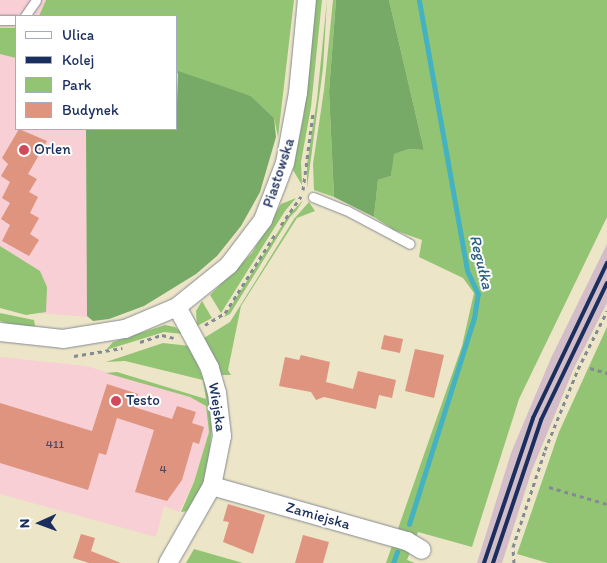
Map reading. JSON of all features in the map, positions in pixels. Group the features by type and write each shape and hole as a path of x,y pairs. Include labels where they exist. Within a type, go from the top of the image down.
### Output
{"street":[{"name":"Piastowska","path":"0,332 52,339 96,336 137,326 177,307 229,265 254,234 274,196 295,117 307,0"},
{"name":"Wiejska","path":"168,563 212,486 222,436 217,393 206,358 177,307"},
{"name":"Zamiejska","path":"212,486 407,541 422,550"}],"lane":[{"path":"26,15 36,0"},
{"path":"0,20 15,20"},
{"path":"313,197 346,210 410,244"}],"path":[{"path":"199,329 225,313 299,199"},
{"path":"514,563 513,547 545,450 578,368 607,311"},
{"path":"590,368 607,373"},
{"path":"548,487 607,504"}],"shaded area":[{"path":"0,0 109,0 108,15 15,15 15,130 86,130 87,317 25,312 0,305"},
{"path":"607,244 607,303 574,368 532,470 502,563 477,563 511,453 551,358"},
{"path":"0,357 86,366 190,397 206,406 209,432 194,482 179,512 164,506 156,537 0,494"}],"green space":[{"path":"46,0 294,0 278,137 274,118 251,96 178,74 178,15 39,15"},
{"path":"314,0 322,0 311,107 301,162 302,185 293,170 304,114"},
{"path":"327,0 323,68 307,188 307,164 317,99"},
{"path":"333,0 336,0 329,92 334,197 314,190 313,164 324,90"},
{"path":"336,0 389,0 424,150 409,149 394,154 391,176 378,180 374,217 334,197 329,92"},
{"path":"389,0 607,0 607,217 519,399 472,547 418,532 407,560 415,563 386,563 462,346 474,293 463,278 419,257 422,240 394,230 374,217 378,180 391,176 393,154 409,149 424,150"},
{"path":"0,28 15,28 15,58 0,54"},
{"path":"178,71 251,96 274,118 276,137 260,192 241,226 217,256 196,274 144,306 109,319 93,321 87,316 86,130 178,130"},
{"path":"296,198 285,211 221,313 210,295 252,253 281,204"},
{"path":"303,200 290,217 230,314 224,317 288,216"},
{"path":"309,202 315,211 297,218 241,306 228,370 231,375 220,375 204,338 230,322 294,219"},
{"path":"0,246 40,271 47,287 46,312 26,315 0,308"},
{"path":"202,301 212,318 197,326 196,311"},
{"path":"0,313 34,320 35,326 23,328 0,321"},
{"path":"165,325 175,327 183,334 164,332 106,350 113,342"},
{"path":"607,327 607,563 548,563 517,554 559,432"},
{"path":"163,343 190,346 207,388 213,417 207,477 188,511 181,512 194,482 209,432 206,406 190,397 106,373 117,372 206,399 203,380 125,361 106,362"},
{"path":"194,549 243,563 186,563"}],"building":[{"path":"18,130 47,141 28,174 37,179 29,192 38,197 30,213 39,218 30,234 39,240 29,256 2,241 10,225 1,219 10,203 2,198 10,182 1,176 8,164 2,158"},
{"path":"384,335 403,339 400,353 381,349"},
{"path":"415,349 444,355 434,398 405,391"},
{"path":"301,355 330,362 326,382 353,389 358,371 396,380 392,398 379,395 376,409 324,397 316,400 311,392 279,386 285,357 299,360"},
{"path":"107,384 138,394 134,407 172,419 177,406 196,412 192,423 204,427 199,444 193,442 182,480 167,501 135,492 154,430 117,418 106,455 99,453 88,490 0,463 0,403 92,431"},
{"path":"228,504 265,515 253,554 223,542 229,522 223,521"},
{"path":"81,534 95,538 91,551 121,563 89,563 73,558"},
{"path":"303,535 329,542 323,563 295,563"}],"waterway":[{"name":"Regułka","path":"409,524 474,318 478,294 467,270 419,0"},
{"name":"Regułka","path":"393,563 397,552"}],"railway":[{"path":"484,563 533,418 607,263"},
{"path":"493,563 541,420 607,283"}],"place":[{"name":"Orlen","path":"24,150"},
{"name":"Testo","path":"116,401"}]}
